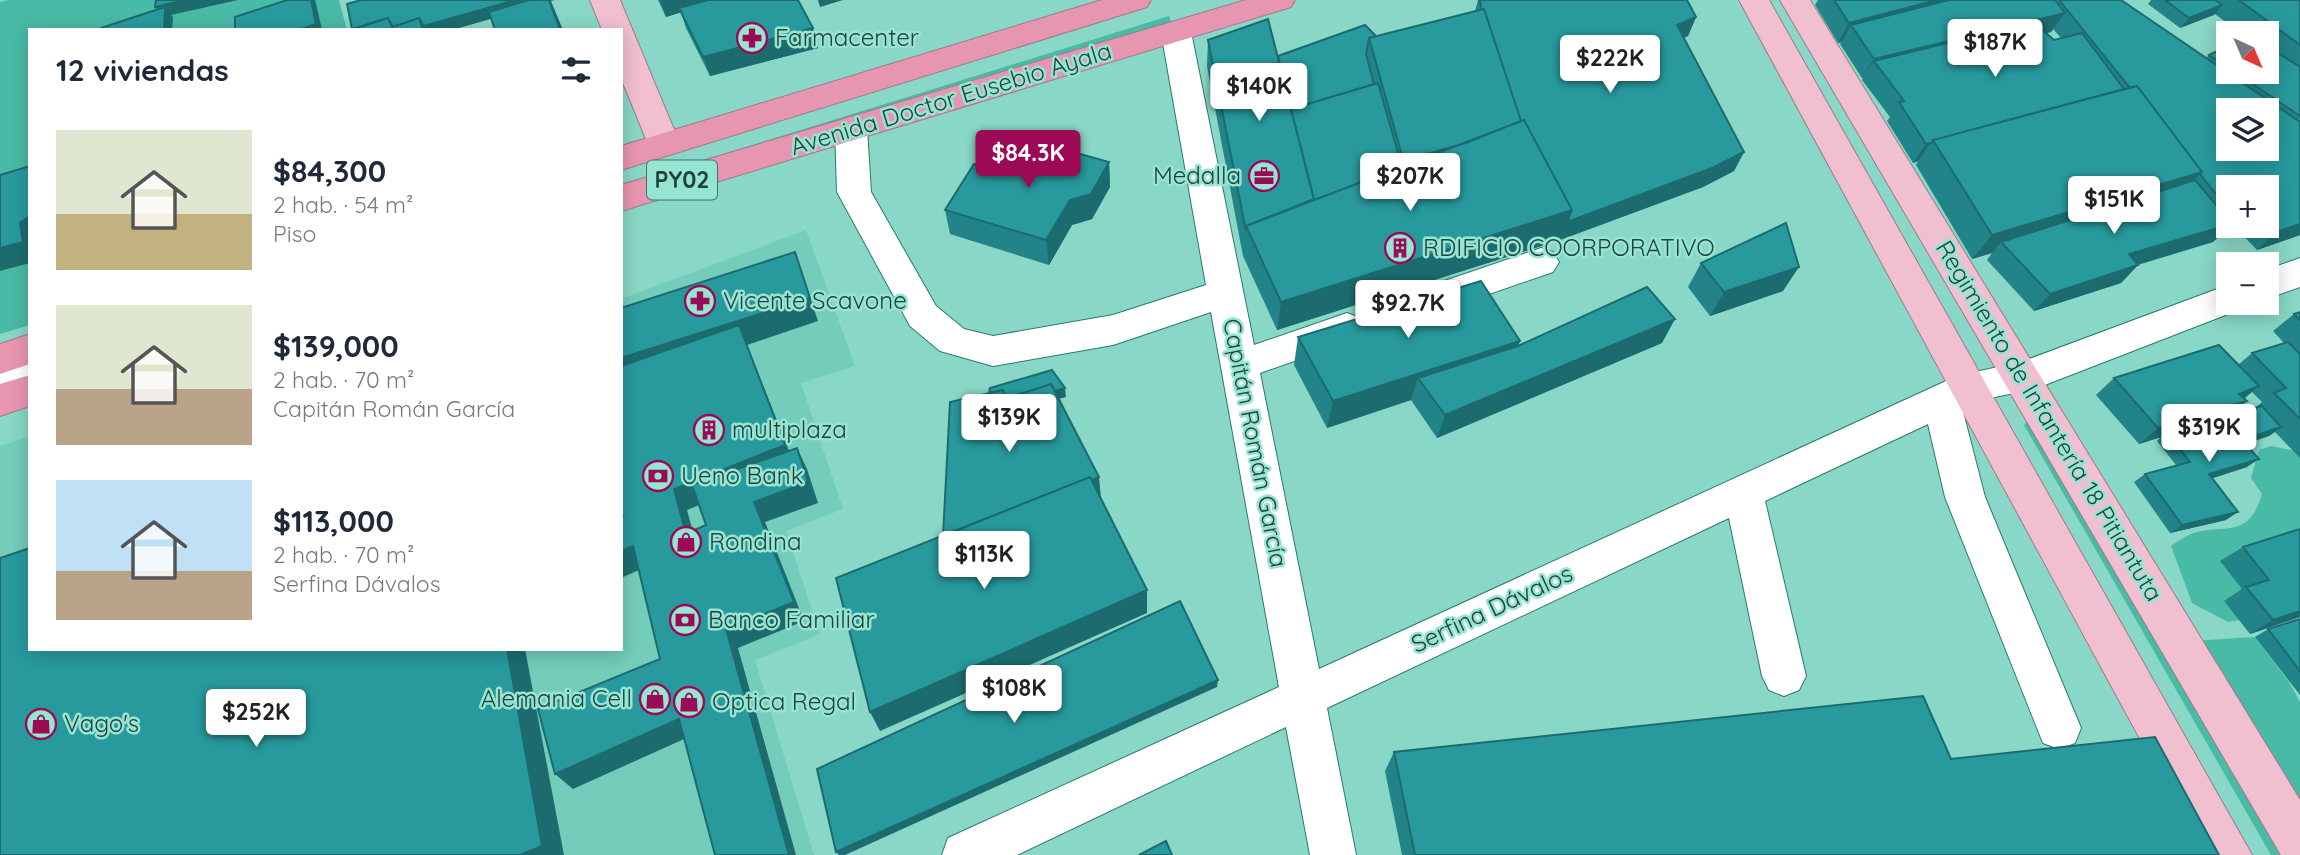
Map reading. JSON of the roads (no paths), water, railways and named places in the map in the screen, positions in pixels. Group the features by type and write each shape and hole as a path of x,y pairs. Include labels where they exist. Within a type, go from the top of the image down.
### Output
{"highway":[{"name":"Avenida Doctor Eusebio Ayala","path":"623,157 1136,0"},
{"name":"Avenida Doctor Eusebio Ayala","path":"623,197 1280,0"},
{"path":"0,359 28,350"},
{"path":"0,400 28,391"}],"main road":[{"path":"605,0 616,28"},
{"name":"Regimiento de Infantería 18 Pitiantuta","path":"1754,0 1955,394 2229,855"},
{"name":"Regimiento de Infantería 18 Pitiantuta","path":"1795,0 2024,377 2300,843"},
{"path":"623,44 664,144"}],"street":[{"name":"Capitán Román García","path":"1176,32 1333,855"},
{"path":"851,129 854,192 923,316 953,341 993,351 1113,330 1226,293"},
{"path":"1240,365 1541,262"},
{"path":"2279,280 2300,272"},
{"name":"Serfina Dávalos","path":"965,855 1955,394 2024,377 2216,304"},
{"path":"0,376 28,368"},
{"path":"1955,394 1965,497 2059,727"},
{"path":"1743,493 1784,676"}],"place":[{"name":"Farmacenter","path":"752,38"},
{"name":"Medalla","path":"1264,176"},
{"name":"RDIFICIO COORPORATIVO","path":"1400,248"},
{"name":"Vicente Scavone","path":"700,301"},
{"name":"multiplaza","path":"709,430"},
{"name":"Ueno Bank","path":"658,476"},
{"name":"Rondina","path":"686,542"},
{"name":"Banco Familiar","path":"685,620"},
{"name":"Alemania Cell","path":"655,699"},
{"name":"Optica Regal","path":"689,702"},
{"name":"Vago's","path":"41,724"}]}
